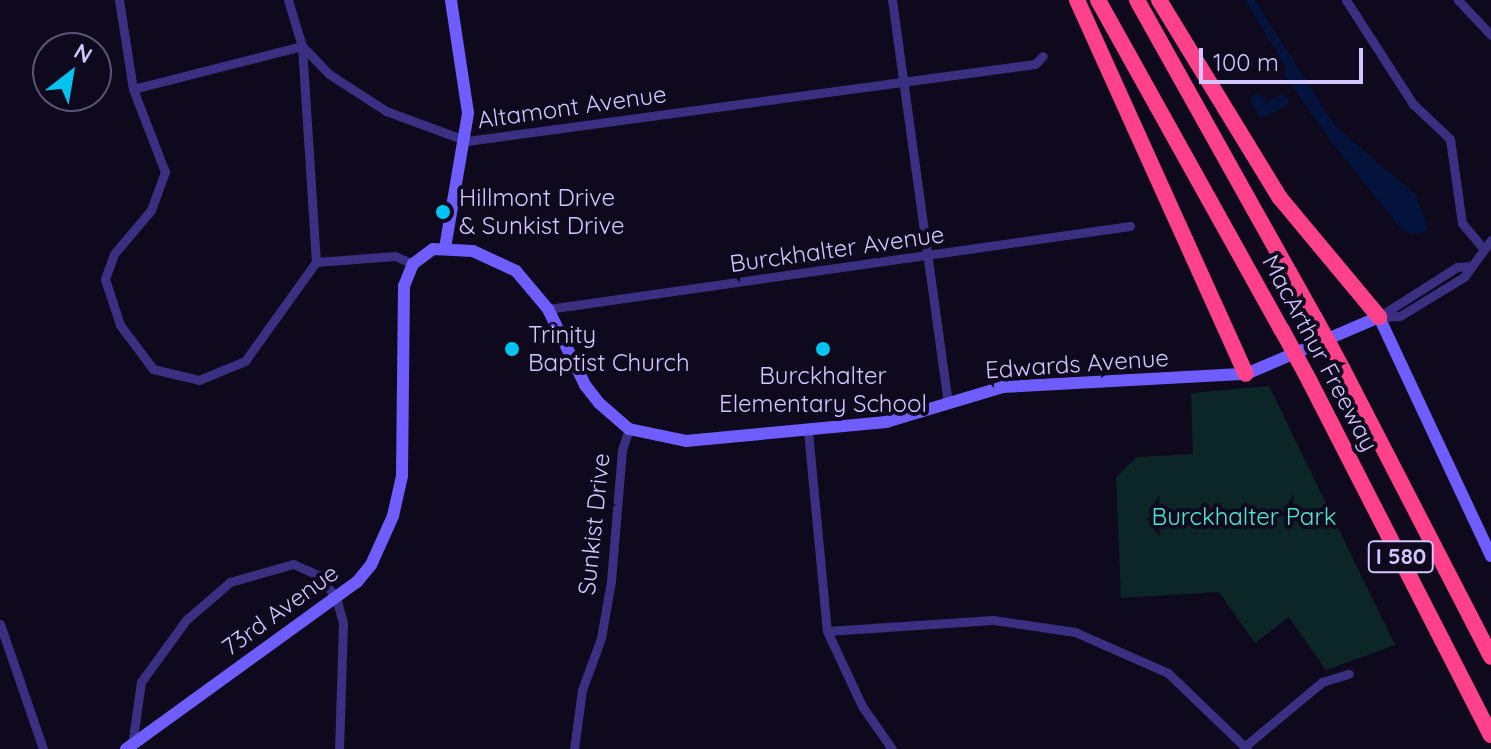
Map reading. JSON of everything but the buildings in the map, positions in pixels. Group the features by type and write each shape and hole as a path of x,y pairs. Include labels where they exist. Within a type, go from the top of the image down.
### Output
{"highway":[{"path":"1077,0 1246,374"},
{"name":"MacArthur Freeway","path":"1098,0 1309,380 1491,735"},
{"name":"MacArthur Freeway","path":"1137,0 1342,368 1491,657"},
{"path":"1159,0 1280,198 1379,317"}],"main road":[{"path":"413,264 445,248 467,141 466,85 451,0"},
{"name":"Sunkist Drive","path":"445,248 497,259 535,290 548,309 585,385 629,429"},
{"name":"73rd Avenue","path":"129,747 336,597 371,565 393,516 406,440 404,286 413,264"},
{"path":"1379,317 1491,556"},
{"name":"Edwards Avenue","path":"629,429 686,441 808,431 886,422 1003,387 1246,374 1379,317"}],"street":[{"path":"119,0 133,89 165,172 151,210 114,254 105,279 120,325 137,354 153,369 183,380 229,371 258,349 316,262 302,46 288,0"},
{"path":"892,0 948,402"},
{"path":"1346,0 1413,104 1450,139 1462,223 1484,249"},
{"path":"1458,0 1491,35"},
{"path":"133,89 302,46"},
{"name":"Altamont Avenue","path":"302,46 329,74 386,111 467,141 1035,64 1043,56"},
{"name":"Burckhalter Avenue","path":"548,309 1130,226"},
{"path":"1379,317 1457,267 1470,266 1491,240"},
{"path":"316,262 395,256 413,264"},
{"name":"Sunkist Drive","path":"574,749 582,690 601,638 611,581 622,450 629,429"},
{"path":"808,431 827,631 862,706 892,749"},
{"path":"129,747 148,667 186,620 230,582 293,564 318,575 336,597 343,623 339,749"},
{"path":"827,631 993,620 1075,632 1168,673 1245,748 1322,682 1349,674"},
{"path":"0,624 43,749"},
{"path":"0,656 12,654"}],"green space":[{"name":"Burckhalter Park","path":"1269,386 1395,645 1326,670 1289,617 1255,643 1219,592 1121,598 1116,477 1137,457 1193,454 1191,393"}],"water":[{"path":"1245,0 1255,0 1335,126 1416,195 1428,230 1413,235 1401,229 1330,140 1285,76 1285,66"}],"waterway":[{"path":"1257,100 1264,111 1282,101"}],"place":[{"name":"Hillmont Drive & Sunkist Drive","path":"443,212"},
{"name":"Trinity Baptist Church","path":"512,349"},
{"name":"Burckhalter Elementary School","path":"823,349"}]}
